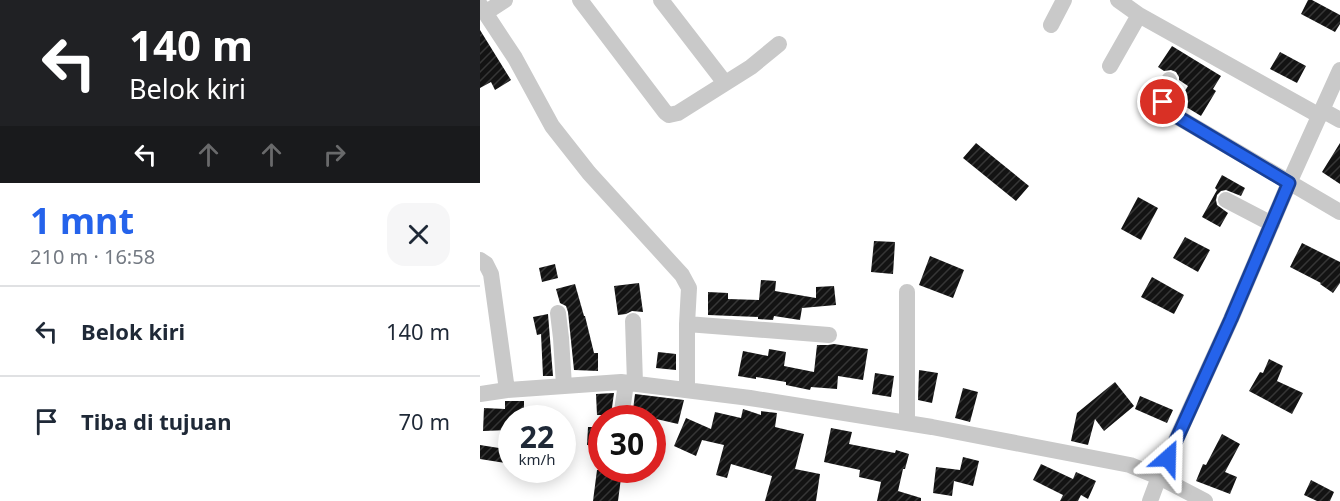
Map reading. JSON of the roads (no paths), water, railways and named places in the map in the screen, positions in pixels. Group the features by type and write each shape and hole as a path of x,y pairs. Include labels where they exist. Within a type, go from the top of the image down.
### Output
{"street":[{"path":"505,0 482,9 514,58 552,126 589,172 682,275 689,288 687,390"},
{"path":"580,0 669,115 678,113 751,67 779,44"},
{"path":"661,0 725,83"},
{"path":"1051,25 1064,0"},
{"path":"1118,0 1139,15 1321,113 1340,120"},
{"path":"1110,66 1139,15"},
{"path":"1150,501 1340,69"},
{"path":"1170,80 1163,102 1165,109 1340,212"},
{"path":"1226,200 1272,224"},
{"path":"480,260 486,264 491,274 507,390"},
{"path":"907,292 907,423"},
{"path":"558,313 564,386"},
{"path":"625,405 631,383 633,321"},
{"path":"687,324 829,335"},
{"path":"480,394 507,390 631,383 761,400 932,426 1130,465 1205,501"}]}
